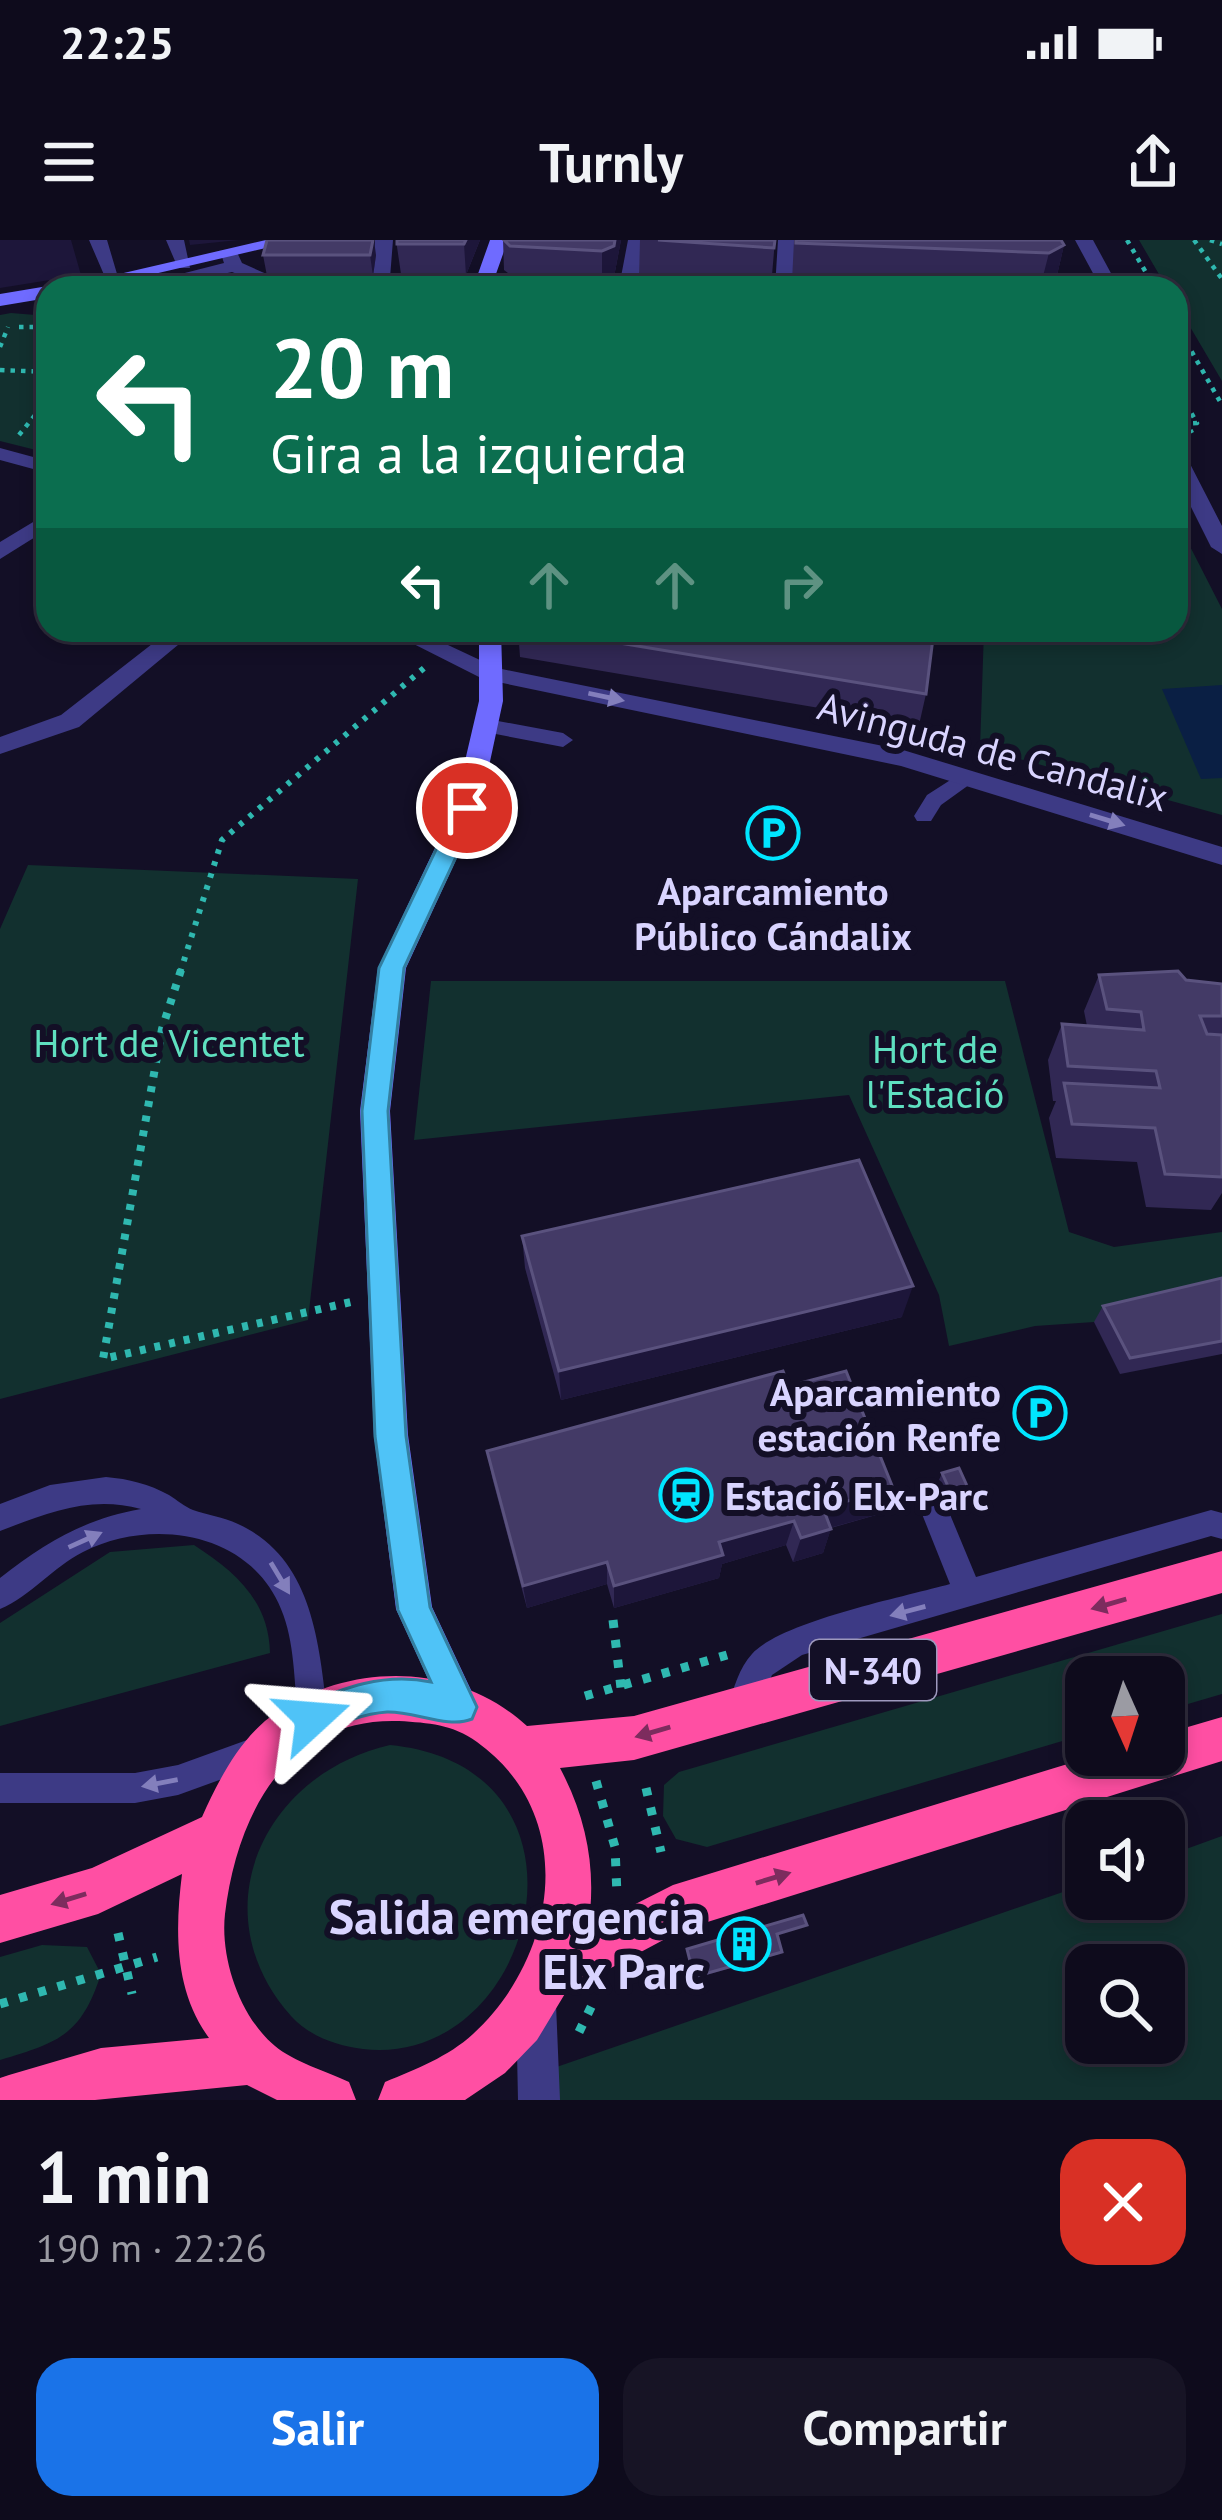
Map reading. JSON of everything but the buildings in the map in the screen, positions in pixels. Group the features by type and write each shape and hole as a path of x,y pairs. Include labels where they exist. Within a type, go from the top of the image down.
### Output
{"highway":[{"name":"N-340","path":"521,1749 634,1738 1222,1572"},
{"path":"332,2100 281,2080 254,2059 225,2022 206,1979 198,1915 211,1836 237,1788 272,1747 313,1718 350,1702 387,1696 424,1697 460,1707 521,1749 554,1804 567,1852 569,1904 543,1989 508,2041 473,2071 403,2100"},
{"path":"543,1989 673,1909 1222,1739"},
{"path":"0,1919 98,1890 211,1836"},
{"path":"9,2100 101,2073 254,2059"}],"street":[{"path":"98,240 112,276"},
{"path":"175,240 184,264"},
{"path":"166,276 232,260 258,244 291,240"},
{"path":"381,276 384,240"},
{"path":"485,276 499,240"},
{"path":"630,276 637,240"},
{"path":"785,276 787,240"},
{"path":"1060,240 1080,276"},
{"path":"1084,240 1104,276"},
{"path":"156,276 184,264 232,260 259,276"},
{"path":"0,300 36,294"},
{"path":"1,454 36,464"},
{"path":"1188,480 1222,547"},
{"path":"0,552 36,527"},
{"path":"0,746 70,721 170,642"},
{"name":"Avinguda de Candalix","path":"422,642 491,674 903,758 1222,856"},
{"path":"460,1707 414,1610 391,1436 375,1111 392,968 467,808 487,727 490,642"},
{"path":"538,2100 543,1989"}],"lane":[{"path":"487,727 563,740"},
{"path":"924,816 934,800 966,777"},
{"path":"0,1518 23,1506 85,1492 140,1495 184,1520"},
{"path":"934,1510 969,1594"},
{"path":"0,1595 80,1539 131,1522 184,1520 215,1526 272,1563 292,1600 306,1648 313,1718"},
{"path":"743,1706 752,1673 765,1655 1211,1523 1222,1526"},
{"path":"0,1788 135,1788 178,1780 272,1747"}],"path":[{"path":"1127,240 1148,276"},
{"path":"1194,240 1222,279"},
{"path":"1210,240 1222,244"},
{"path":"0,347 8,327"},
{"path":"1188,345 1222,405"},
{"path":"0,370 36,372"},
{"path":"1210,383 1222,382"},
{"path":"1,454 36,413"},
{"path":"384,1294 104,1359 162,1029 222,840 443,652"},
{"path":"614,1620 621,1688"},
{"path":"571,1699 737,1652"},
{"path":"646,1788 661,1852"},
{"path":"118,1933 132,1994"},
{"path":"0,2004 157,1957"}],"green space":[{"path":"1139,240 1222,240 1222,381 1188,323 1188,276 1160,276"},
{"path":"0,315 36,315 36,450 0,441"},
{"path":"1188,542 1222,609 1222,815 980,748 984,642 1188,642"},
{"name":"Hort de Vicentet","path":"28,865 358,879 308,1320 0,1399 0,929"},
{"name":"Hort de l'Estació","path":"431,981 1005,981 1069,1232 1114,1247 1222,1232 1222,1291 1094,1322 1035,1326 949,1346 939,1295 849,1095 414,1140"},
{"path":"194,1545 247,1589 263,1617 270,1653 0,1726 0,1623 110,1552"},
{"path":"1222,1614 1222,1694 1185,1705 1185,1656 1078,1656"},
{"path":"1065,1660 1065,1740 707,1847 676,1839 663,1816 664,1785 679,1772"},
{"path":"390,1745 460,1765 504,1805 525,1856 525,1913 506,1967 472,2013 423,2043 363,2049 324,2039 291,2016 264,1976 250,1934 248,1892 258,1852 279,1816 308,1785 346,1761"},
{"path":"1222,1836 1222,2100 549,2100 545,2071 1065,1891 1065,1920 1185,1920 1185,1849"},
{"path":"42,1945 87,1947 101,1974 85,2011 66,2033 0,2060 0,1957"}],"water":[{"path":"1222,685 1222,778 1201,779 1162,689"}],"place":[{"name":"Aparcamiento Público Cándalix","path":"773,833"},
{"name":"Aparcamiento estación Renfe","path":"1040,1413"},
{"name":"Estació Elx-Parc","path":"686,1495"},
{"name":"Salida emergencia Elx Parc","path":"744,1944"}],"route":[{"path":"313,1718 350,1702 387,1696 424,1697 460,1707 414,1610 391,1436 375,1111 392,968 467,808"}]}
